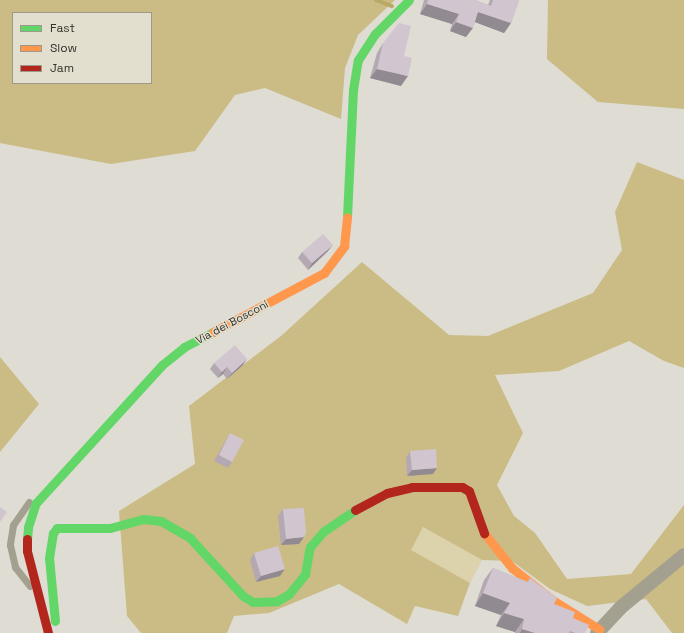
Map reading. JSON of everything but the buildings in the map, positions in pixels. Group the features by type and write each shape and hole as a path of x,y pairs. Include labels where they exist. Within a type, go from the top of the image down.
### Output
{"main road":[{"name":"Via dei Bosconi","path":"48,633 28,561 26,540 31,514 42,495 162,365 184,347 310,282 332,265 339,256 344,246 347,222 353,90 358,60 371,38 409,0"},
{"path":"56,633 49,558 53,533 57,528 70,526 110,528 144,519 161,521 190,538 243,596 253,602 277,601 289,594 305,574 310,548 324,531 357,508 387,493 412,487 441,485 462,487 469,491 481,528 489,541 512,568 551,599 598,631"}],"street":[{"path":"598,631 620,608 684,555"}],"lane":[{"path":"38,596 15,567 10,545 11,530 19,514 33,498 42,495"}],"shaded area":[{"path":"0,0 395,0 358,35 345,68 341,119 265,88 235,95 195,151 111,164 0,143"},
{"path":"548,0 684,0 684,109 598,102 547,59"},
{"path":"637,162 684,180 684,368 664,361 629,341 559,371 495,375 523,433 497,485 514,516 535,533 567,579 631,574 684,505 684,633 672,633 646,599 587,606 550,589 512,561 482,560 423,527 411,550 470,583 458,616 415,606 407,624 339,584 269,613 234,616 227,633 141,633 127,616 119,511 195,464 189,406 281,336 362,262 449,335 488,336 593,293 622,250 615,212"},
{"path":"0,357 39,404 0,452"},
{"path":"423,527 482,560 470,583 410,550"}],"waterway":[{"path":"376,0 392,6"}],"traffic: fast":[{"path":"347,217 353,90 358,60 375,34 409,0"},
{"path":"27,539 28,527 36,503 162,365 184,347 213,332"},
{"path":"55,621 49,558 53,533 57,528 110,528 144,519 161,521 190,538 243,596 253,602 277,601 289,594 305,574 310,547 324,531 355,510"}],"traffic: slow":[{"path":"213,332 324,273 344,246 347,217"},
{"path":"484,533 512,568 551,599 599,629"}],"traffic: jam":[{"path":"355,510 387,493 412,487 462,487 469,491 484,533"},
{"path":"27,539 27,551 48,633"}]}
